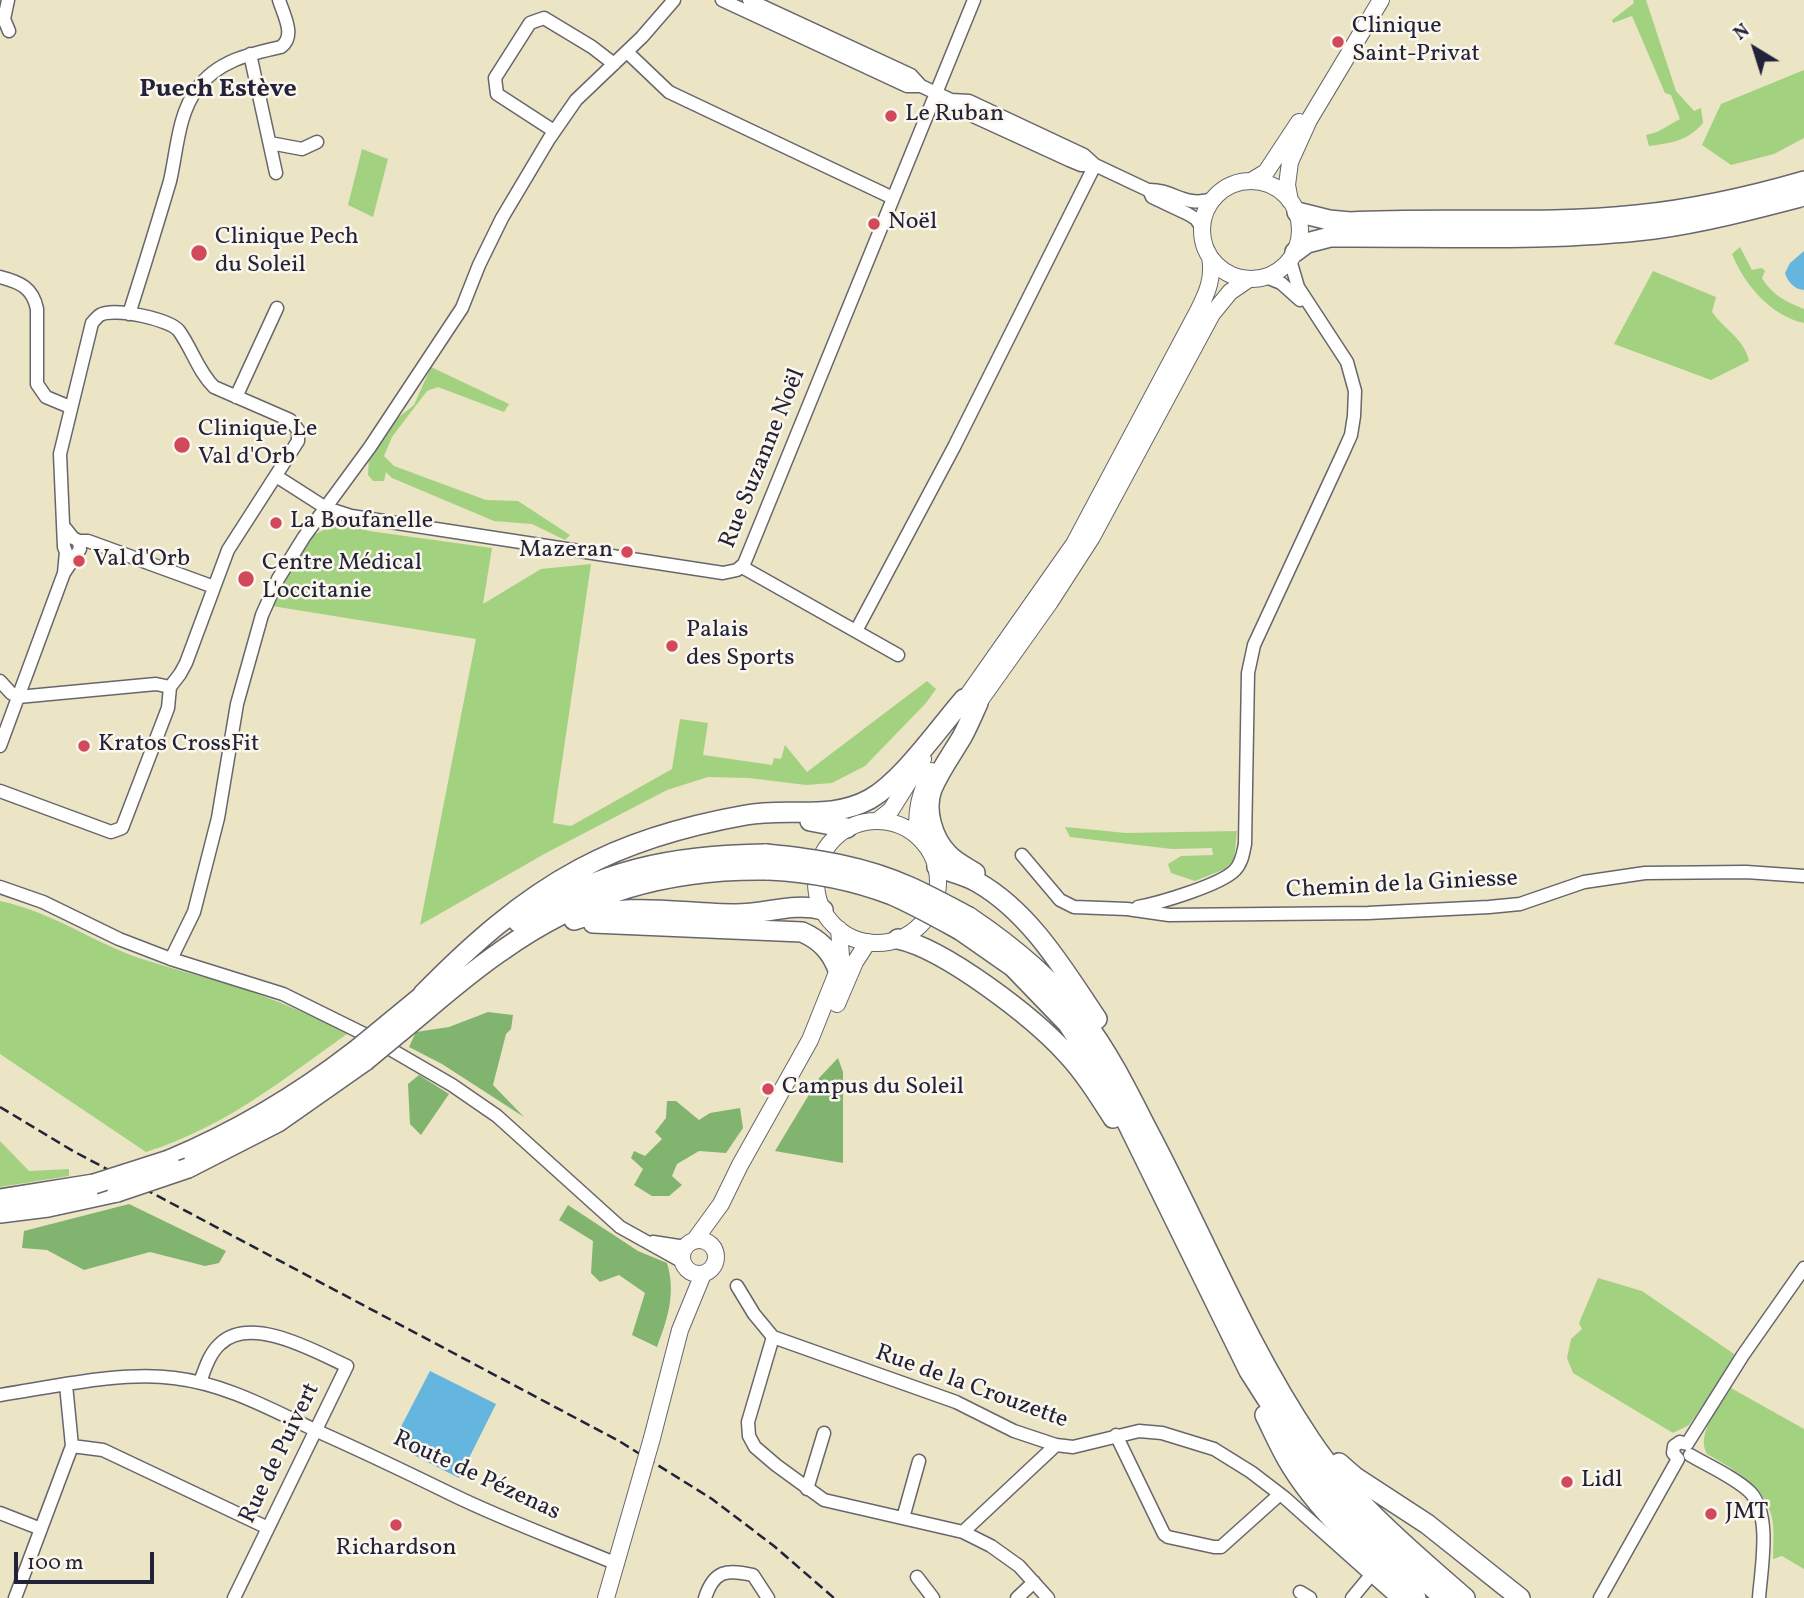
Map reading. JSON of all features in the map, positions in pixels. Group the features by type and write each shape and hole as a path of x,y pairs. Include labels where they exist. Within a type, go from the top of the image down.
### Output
{"highway":[{"path":"1294,206 1329,220 1350,222 1601,218 1686,209 1804,181"},
{"path":"1292,256 1307,243 1330,237 1548,236 1654,229 1746,212 1804,196"},
{"path":"394,1028 460,957 495,926 582,867 634,846 748,814 827,813 857,805 887,788 971,701"},
{"path":"971,701 931,792 931,820 941,846 950,857 1010,898 1022,918"},
{"path":"697,827 782,818 847,828"},
{"path":"424,994 501,933 532,913 607,877 651,864 713,855 768,862"},
{"path":"0,1213 48,1207 117,1192 188,1168 254,1136 294,1112 394,1028 499,952 552,918 611,892 643,883 768,862 816,859 868,871 910,886 965,923 1024,957 1085,1021 1113,1064 1179,1208 1311,1442 1340,1479 1400,1542 1465,1598"},
{"path":"937,867 975,881 997,895 1022,918 1079,992 1132,1074 1178,1172 1179,1208 1220,1323 1287,1459 1342,1528 1416,1598"},
{"path":"499,952 561,924 614,909 737,914 801,906 823,910"},
{"path":"561,924 626,923 802,932 822,943 838,970"},
{"path":"898,939 926,947 956,965 1036,1025 1066,1053 1100,1098 1152,1186 1179,1208"},
{"path":"0,1199 94,1184 169,1160 214,1141 360,1056"},
{"path":"1205,1280 1249,1371 1279,1419 1326,1484 1370,1532 1444,1598"},
{"path":"1289,1404 1337,1461 1427,1524 1520,1598"}],"main road":[{"path":"918,836 917,807 923,786 971,701 1088,519 1198,312 1210,285 1212,268 1204,244 1202,228 1205,213 1213,199 1228,187 1251,181 1266,172 1286,144 1373,0"},
{"path":"1210,257 1228,274 1248,279 1266,277 1281,269 1292,256 1300,232 1287,185 1290,162 1309,120 1381,0"},
{"path":"1251,181 1276,188 1294,206"},
{"path":"877,821 891,810 1062,584 1092,537 1212,314 1230,292 1248,279"},
{"path":"877,821 898,824 918,836 931,852 937,867 939,885 933,908 921,925 898,939 885,943 852,938 839,929 823,910 816,889 818,866 828,845 847,828 877,821"},
{"path":"680,1330 686,1254 721,1204 810,1040 838,970 841,956 839,929"},
{"path":"777,1101 819,1042 855,962 868,942"},
{"path":"712,1247 721,1204"},
{"path":"702,1240 712,1247 716,1256 715,1263 709,1271 694,1274 686,1254 702,1240"},
{"path":"606,1598 680,1330 703,1274"}],"street":[{"path":"8,0 4,19 9,31"},
{"path":"129,314 170,179 188,105 197,89 212,73 228,62 287,43 289,33 279,0"},
{"path":"171,959 194,912 218,818 237,704 262,615 278,579 462,308 502,218 554,131 576,100 627,52 674,0"},
{"path":"663,15 685,0"},
{"path":"722,0 907,86 921,86"},
{"path":"748,0 911,75 921,86 951,100 962,111 1080,165 1095,165 1149,190 1186,201 1204,202 1213,199"},
{"name":"Rue Suzanne Noël","path":"276,476 326,508 377,521 723,573 742,567 974,0"},
{"path":"554,131 497,94 495,87 495,78 530,23 544,18 592,47 614,64"},
{"path":"627,52 669,92 893,198"},
{"path":"250,54 276,173"},
{"path":"270,142 302,149 317,142"},
{"path":"856,631 950,455 1095,165"},
{"path":"1149,190 1152,197 1196,219 1202,228"},
{"path":"1127,909 1160,903 1223,878 1236,870 1242,858 1245,844 1248,673 1254,645 1351,435 1355,390 1347,362 1298,287 1292,256"},
{"path":"0,277 27,288 35,298 37,384 46,397 70,407"},
{"path":"1266,277 1290,289 1315,315"},
{"path":"236,397 277,308"},
{"path":"0,746 64,573 72,544 59,465 70,407 92,323 99,315 109,312 167,323 178,329 205,379 214,387 290,420 298,430 298,441 228,550 186,663 170,687 168,708 122,828 111,832 0,791"},
{"path":"72,544 99,545 214,587"},
{"path":"742,567 898,655"},
{"path":"0,681 11,693 18,696 156,684 170,687"},
{"name":"Chemin de la Giniesse","path":"1022,855 1060,900 1074,907 1127,909 1169,915 1368,913 1489,907 1520,904 1584,882 1645,873 1746,872 1804,876"},
{"path":"0,887 43,902 119,939 171,959 283,994 366,1035 452,1085 517,1132 620,1227 646,1241 686,1254"},
{"path":"1600,1598 1743,1355 1804,1268"},
{"path":"737,1286 754,1314 773,1337 748,1422 748,1436 755,1447 824,1500 963,1532 991,1546 1019,1566 1048,1598"},
{"name":"Rue de Puivert","path":"200,1382 211,1355 220,1344 228,1337 243,1333 266,1334 291,1341 347,1366 236,1597"},
{"name":"Rue de la Crouzette","path":"773,1337 956,1402 1014,1431 1056,1445 1073,1447 1139,1430 1162,1433 1214,1449 1251,1472 1279,1494 1397,1598"},
{"name":"Route de Pézenas","path":"0,1395 128,1377 171,1377 200,1382 252,1399 372,1454 454,1496 617,1564"},
{"path":"15,1598 72,1446 66,1385"},
{"path":"807,1489 824,1433"},
{"path":"1116,1435 1164,1534 1168,1536 1221,1547 1279,1494"},
{"path":"963,1532 1056,1445"},
{"path":"72,1446 103,1450 268,1528"},
{"path":"1685,1452 1750,1492 1758,1506 1763,1525 1759,1598"},
{"path":"903,1518 919,1461"},
{"path":"0,1513 41,1529"},
{"path":"705,1598 710,1583 719,1574 736,1571 753,1575 768,1598"},
{"path":"1352,1598 1371,1575"},
{"path":"917,1577 933,1598"},
{"path":"1017,1598 1034,1582"}],"green space":[{"path":"1633,0 1646,0 1676,91 1694,111 1701,108 1703,123 1697,129 1679,140 1665,144 1649,146 1646,135 1680,119 1671,95 1665,93 1632,16 1613,23 1612,20 1634,3"},
{"path":"1804,70 1804,138 1774,154 1731,165 1702,145 1721,104"},
{"path":"362,149 388,159 373,217 348,205"},
{"path":"1740,247 1752,270 1762,268 1765,271 1762,278 1770,289 1785,301 1804,309 1804,323 1770,306 1751,287 1732,254"},
{"path":"1653,271 1716,297 1712,312 1739,341 1749,361 1711,380 1614,344"},
{"path":"431,367 509,404 504,412 438,387 427,391 392,437 384,456 394,466 486,500 518,501 570,535 565,540 532,524 494,521 392,478 386,472 384,481 373,481 368,475 369,458 399,417 414,405"},
{"path":"337,522 369,531 492,548 483,604 541,569 591,564 553,823 571,826 672,769 680,719 708,723 703,755 772,765 774,758 781,759 785,745 807,772 927,681 936,689 926,703 865,766 832,783 806,785 749,778 708,777 667,790 546,853 420,925 476,639 272,606 307,539"},
{"path":"1065,827 1126,833 1237,831 1234,860 1225,869 1195,881 1171,873 1168,864 1181,856 1213,855 1212,848 1172,849 1070,837"},
{"path":"0,901 37,912 139,958 266,997 347,1034 275,1086 227,1116 146,1152 0,1054"},
{"path":"488,1012 513,1015 493,1085 524,1117 442,1064 409,1047 416,1032 449,1027"},
{"path":"838,1058 843,1072 843,1163 775,1151 819,1078"},
{"path":"419,1075 449,1094 421,1135 410,1124 408,1084"},
{"path":"667,1101 676,1101 699,1120 710,1113 740,1108 743,1128 726,1153 699,1151 677,1164 672,1176 682,1185 669,1196 652,1196 634,1185 643,1169 631,1158 634,1151 645,1156 662,1139 655,1132 666,1118"},
{"path":"0,1141 29,1171 69,1169 69,1176 0,1187"},
{"path":"129,1204 226,1251 219,1263 205,1266 150,1252 84,1270 47,1250 22,1248 24,1231"},
{"path":"568,1205 638,1251 667,1263 671,1285 670,1305 657,1347 632,1335 645,1293 619,1275 600,1282 591,1273 593,1241 559,1220"},
{"path":"1598,1278 1642,1291 1737,1356 1689,1425 1673,1433 1573,1373 1567,1358 1571,1339 1582,1329 1579,1323"},
{"path":"1731,1388 1804,1429 1804,1569 1782,1556 1773,1559 1772,1519 1767,1503 1754,1485 1707,1454 1704,1437 1707,1428"}],"water":[{"path":"1804,251 1804,290 1792,284 1785,273 1790,263"},
{"path":"430,1371 496,1404 459,1478 392,1444"}],"railway":[{"path":"0,1107 73,1151 619,1441 712,1499 774,1546 834,1598"}],"place":[{"name":"Clinique Saint-Privat","path":"1338,42"},
{"name":"Le Ruban","path":"891,116"},
{"name":"Noël","path":"874,224"},
{"name":"Clinique Pech du Soleil","path":"199,253"},
{"name":"Clinique Le Val d'Orb","path":"182,445"},
{"name":"La Boufanelle","path":"276,523"},
{"name":"Mazeran","path":"627,552"},
{"name":"Val d'Orb","path":"79,561"},
{"name":"Centre Médical L'occitanie","path":"246,579"},
{"name":"Palais des Sports","path":"672,646"},
{"name":"Kratos CrossFit","path":"84,746"},
{"name":"Campus du Soleil","path":"768,1089"},
{"name":"Lidl","path":"1567,1482"},
{"name":"JMT","path":"1711,1514"},
{"name":"Richardson","path":"396,1525"}],"district":[{"name":"Puech Estève","path":"218,91"}]}
